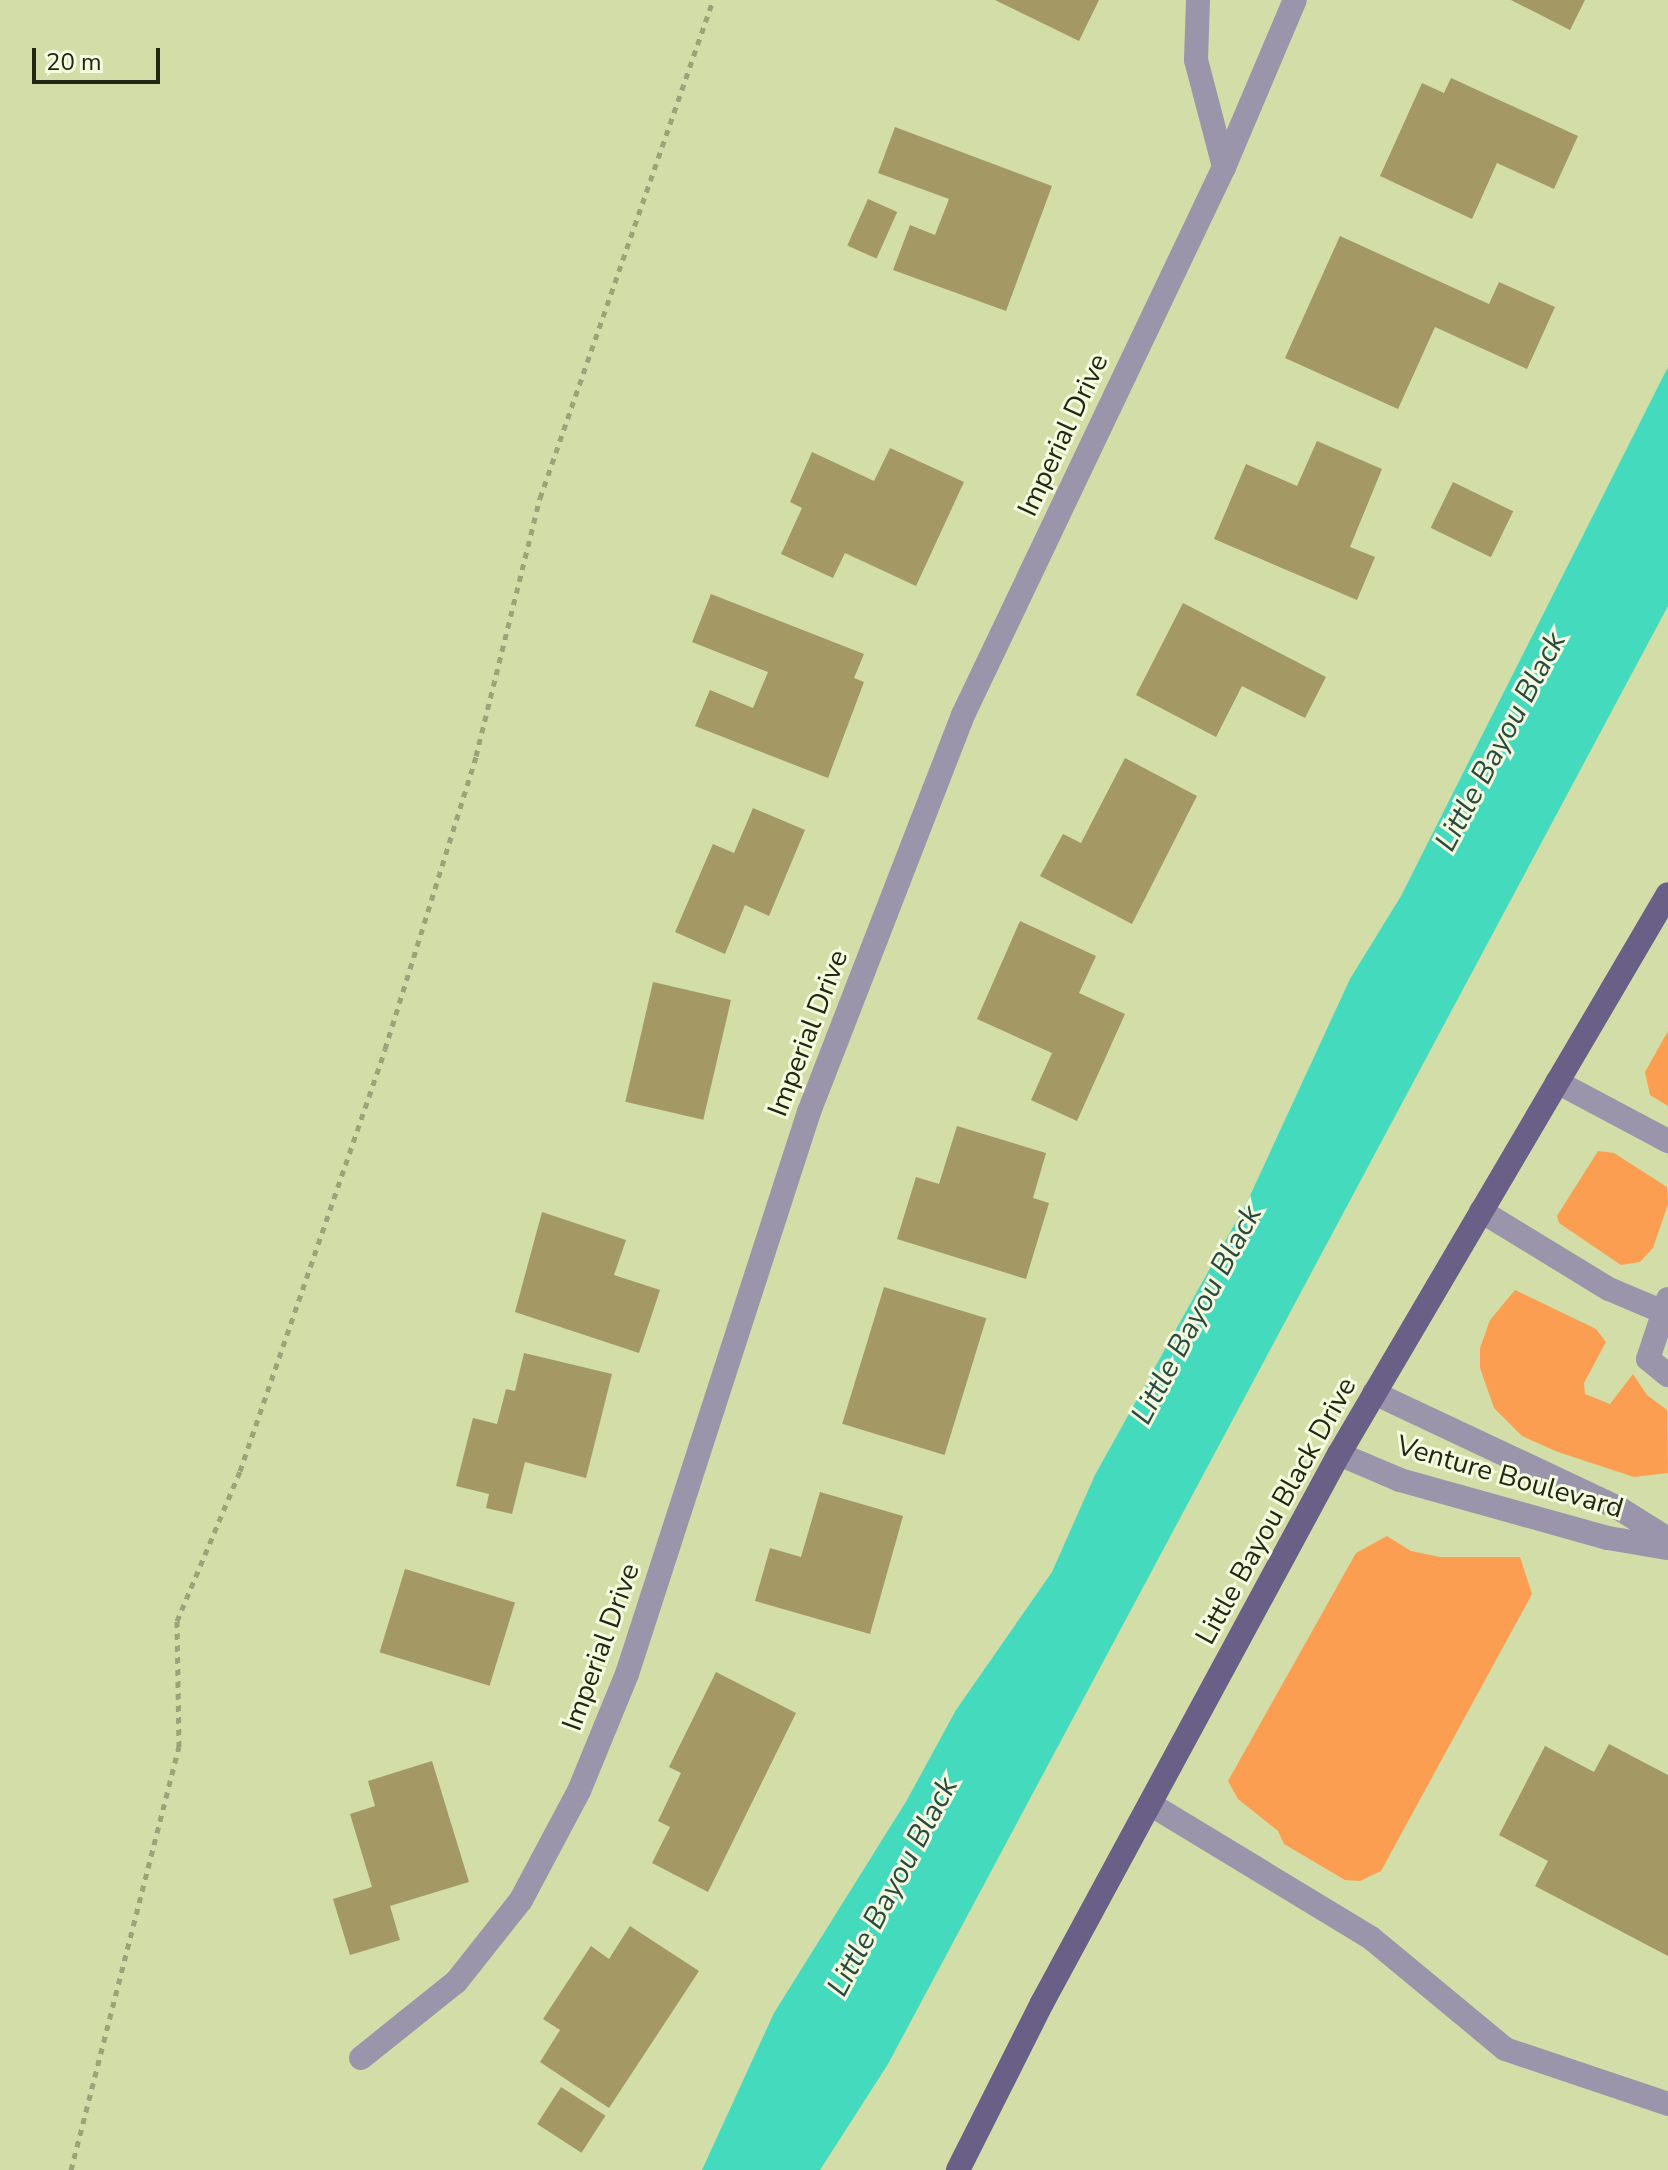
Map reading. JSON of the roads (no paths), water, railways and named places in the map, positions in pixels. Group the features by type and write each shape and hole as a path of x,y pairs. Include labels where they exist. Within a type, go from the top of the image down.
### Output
{"main road":[{"name":"Little Bayou Black Drive","path":"958,2170 1150,1804 1339,1454 1668,894"}],"street":[{"path":"1198,0 1196,60 1224,167"},
{"name":"Imperial Drive","path":"361,2058 456,1982 521,1900 579,1791 627,1674 809,1112 963,715 1224,167 1295,0"},
{"path":"1557,1082 1668,1141"},
{"path":"1481,1211 1609,1289 1666,1308 1648,1359 1668,1375"},
{"name":"Venture Boulevard","path":"1374,1393 1620,1509 1668,1539"},
{"name":"Venture Boulevard","path":"1339,1454 1400,1480 1608,1538 1668,1548"},
{"path":"1150,1804 1371,1938 1505,2049 1668,2104"}],"water":[{"name":"Little Bayou Black","path":"1668,367 1668,606 888,2064 820,2170 702,2170 774,2013 907,1800 956,1710 1052,1572 1095,1475 1248,1200 1350,979 1401,896"}]}
